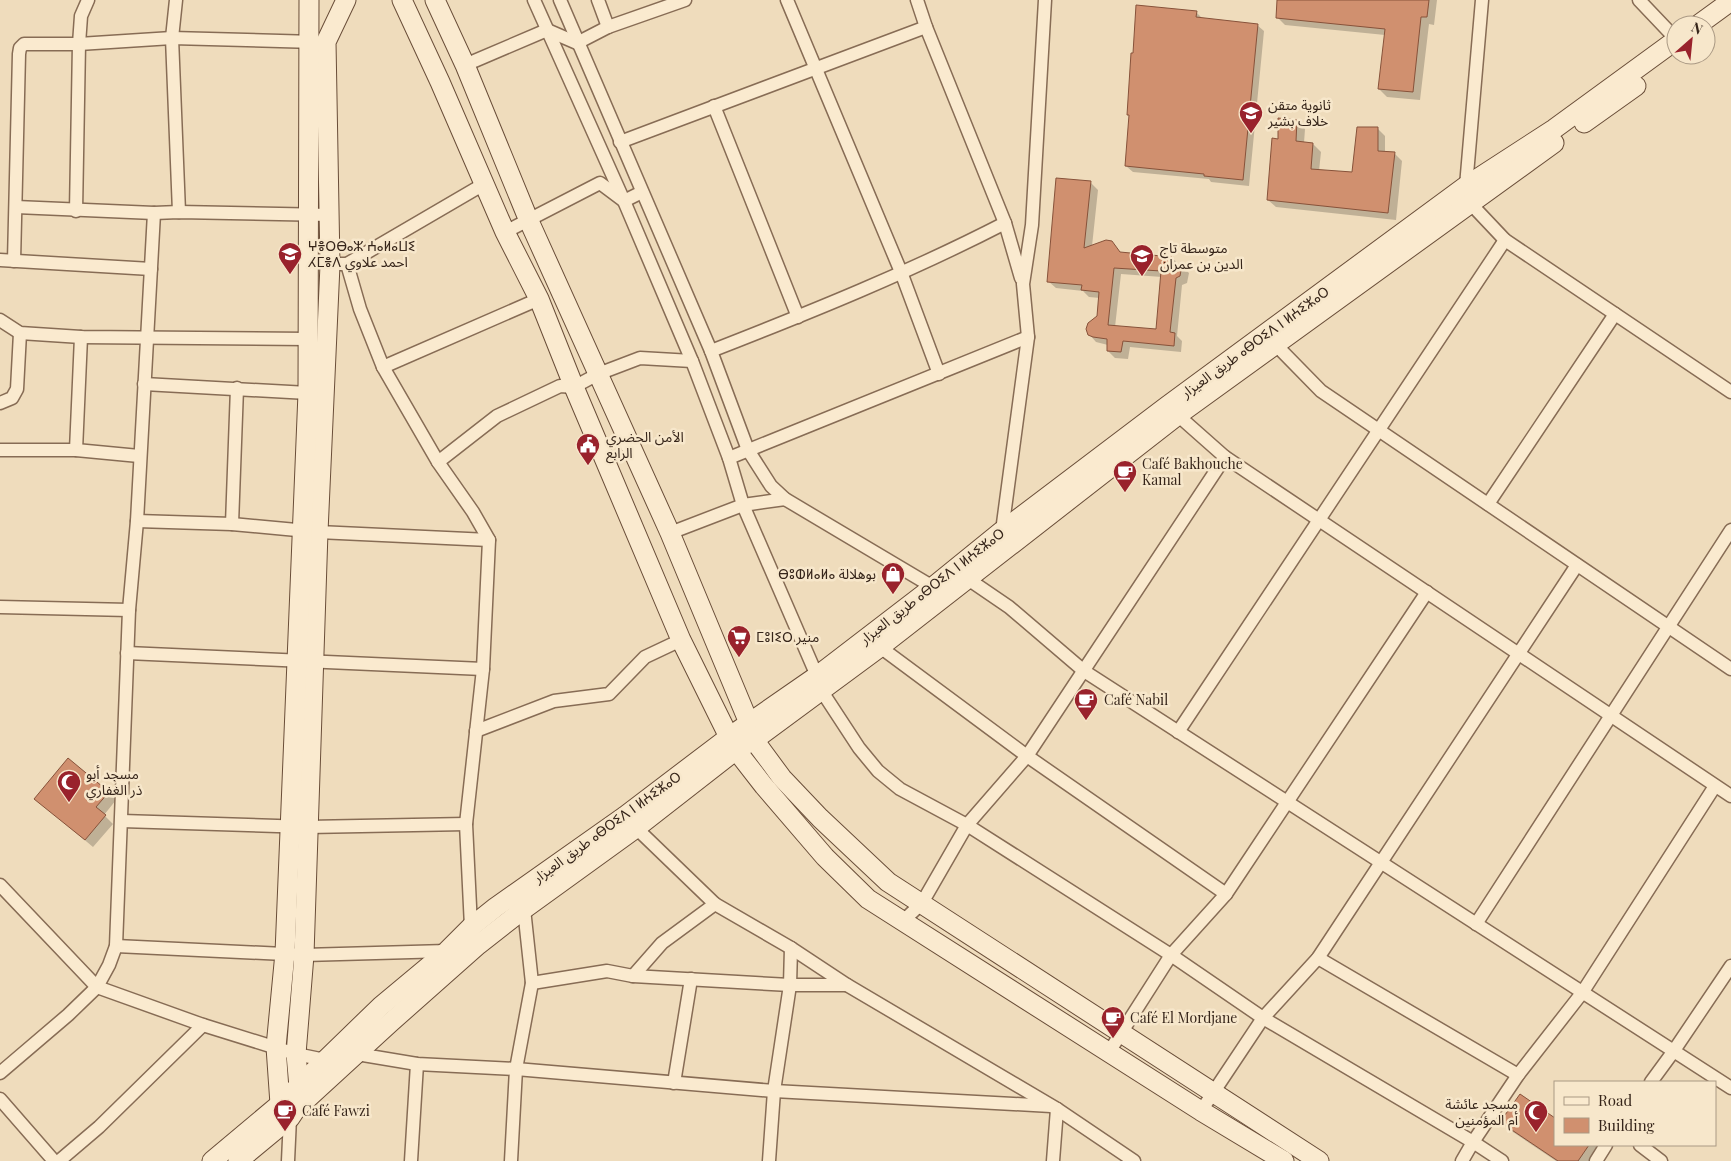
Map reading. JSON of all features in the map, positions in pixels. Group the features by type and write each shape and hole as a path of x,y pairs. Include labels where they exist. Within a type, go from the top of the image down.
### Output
{"main road":[{"path":"309,0 317,42 330,215 339,264 310,531"},
{"path":"288,1110 276,1047 299,827 310,531 308,393 310,215 317,42 346,0"},
{"path":"402,0 505,232 539,299 574,387 681,640 732,744 825,858 868,899 1201,1111 1284,1161"},
{"path":"435,0 465,65 529,221 670,533 752,731 782,778 820,818 888,882 1319,1161"},
{"path":"1711,15 1730,1"},
{"path":"1716,28 1731,17"},
{"name":"طريق العيزار ⴰⴱⵔⵉⴷ ⵏ ⵍⵄⵉⵣⴰⵔ","path":"212,1161 288,1110 357,1054 478,946 631,822 732,744 819,683 933,587 1005,539 1172,411 1468,195 1666,47"},
{"name":"طريق العيزار ⴰⴱⵔⵉⴷ ⵏ ⵍⵄⵉⵣⴰⵔ","path":"1468,195 1548,147 1609,106 1666,64"},
{"name":"طريق العيزار ⴰⴱⵔⵉⴷ ⵏ ⵍⵄⵉⵣⴰⵔ","path":"819,683 880,647 968,578 1005,539"},
{"name":"طريق العيزار ⴰⴱⵔⵉⴷ ⵏ ⵍⵄⵉⵣⴰⵔ","path":"238,1161 288,1110 299,1087 325,1060 381,1006 447,951 471,927 496,908 631,822"},
{"path":"299,827 304,955 296,1054 299,1087"}],"street":[{"path":"76,211 79,44 82,16 88,0"},
{"path":"176,0 172,38 179,212"},
{"path":"534,0 624,201 692,361 729,458 743,505 819,683 860,748 878,770 900,790 967,825 1171,955 1264,1018 1502,1161"},
{"path":"560,0 711,351 748,450 771,486 785,499 933,587"},
{"path":"598,0 608,27"},
{"path":"787,0 901,272 939,374"},
{"path":"917,0 926,27 1005,223 1023,284 1028,337 1005,539"},
{"path":"1023,284 1032,225 1045,0"},
{"path":"1482,0 1468,195 1505,240 1731,392"},
{"path":"1639,0 1666,29"},
{"path":"577,43 608,27 679,1"},
{"path":"620,142 926,27"},
{"path":"465,65 547,30 577,43"},
{"path":"14,261 20,48 24,44 79,44 172,38 317,42"},
{"path":"714,106 798,317"},
{"path":"505,232 600,183 624,201"},
{"path":"478,946 471,927 466,824 483,669 489,540 473,512 438,462 383,368 360,309 339,264 484,184"},
{"path":"624,201 642,192"},
{"path":"16,207 154,213 330,215"},
{"path":"0,1073 97,987 109,965 116,946 129,610 137,521 139,456 154,213"},
{"path":"711,351 798,317 963,244 1005,223"},
{"path":"1178,732 1505,240"},
{"path":"0,260 151,269"},
{"path":"383,368 539,299"},
{"path":"1488,504 1615,314"},
{"path":"0,320 20,333 81,337 309,339"},
{"path":"0,403 12,398 17,389 20,333"},
{"path":"76,450 81,337"},
{"path":"729,458 1028,337"},
{"path":"1271,340 1321,391 1731,669"},
{"path":"438,462 497,416 560,386 574,387 598,374 640,358 692,361"},
{"path":"144,384 308,393"},
{"path":"232,524 237,388"},
{"path":"1172,411 1225,457 1731,796"},
{"path":"0,450 76,450 139,456"},
{"path":"902,922 922,904 967,825 1027,756 1225,457"},
{"path":"670,533 743,505 785,499"},
{"path":"137,521 232,524 310,531 489,540"},
{"path":"1476,924 1730,533"},
{"path":"1201,1111 1264,1018 1318,958 1577,565"},
{"path":"968,578 1009,607 1084,671 1731,1088"},
{"path":"1109,1052 1171,955 1226,894 1427,592"},
{"path":"0,607 129,610"},
{"path":"476,731 554,701 609,694 645,657 681,640"},
{"path":"880,647 1027,756 1226,894"},
{"path":"127,653 483,669"},
{"path":"1462,1161 1472,1142 1518,1075 1582,993 1715,786"},
{"path":"122,821 299,827 466,824"},
{"path":"631,822 715,904 1054,1108 1134,1161"},
{"path":"0,885 97,987 203,1025 296,1054 325,1060 357,1054 417,1064 516,1069 774,1091 1054,1108"},
{"path":"633,976 662,943 715,904"},
{"path":"511,1161 516,1069 532,983 524,909"},
{"path":"116,946 304,955 447,951"},
{"path":"769,1161 774,1091 790,984 791,948"},
{"path":"1318,958 1518,1075"},
{"path":"1652,1081 1674,1052 1731,966"},
{"path":"532,983 607,971 633,976 847,985"},
{"path":"674,1083 691,979"},
{"path":"59,1161 99,1127 203,1025"},
{"path":"411,1161 417,1064"},
{"path":"0,1099 54,1161"},
{"path":"1053,1161 1054,1108"},
{"path":"288,1110 288,1161"},
{"path":"1596,1161 1605,1146"},
{"path":"1641,1146 1661,1161"}],"building":[{"path":"1277,0 1429,0 1427,17 1421,17 1413,92 1378,89 1385,29 1276,18"},
{"path":"1136,5 1197,11 1196,17 1258,24 1243,180 1125,166 1131,53 1133,53"},
{"path":"1278,118 1297,120 1296,141 1313,143 1311,169 1352,172 1357,127 1378,127 1378,151 1395,152 1388,213 1267,200 1272,138 1278,139"},
{"path":"1056,178 1091,181 1084,248 1106,240 1112,241 1120,252 1172,257 1172,264 1182,265 1180,276 1176,278 1170,332 1175,333 1174,346 1123,341 1121,352 1107,351 1107,339 1088,335 1086,329 1088,323 1097,316 1099,292 1081,290 1082,285 1047,282","holes":["1114,268 1161,271 1156,329 1108,325"]},
{"name":"مسجد أبو ذر الغفاري","path":"68,758 109,792 96,807 106,815 85,840 34,799"},
{"name":"مسجد عائشة أم المؤمنين","path":"1520,1094 1554,1117 1554,1146 1588,1146 1578,1161 1558,1161 1500,1122"}],"place":[{"name":"ثانوية متقن خلاف بشير","path":"1251,134"},
{"name":"ⵖⴻⵔⴱⴰⵣ ⵄⴰⵍⴰⵡⵉ ⵃⵎⴻⴷ احمد علاوي","path":"290,275"},
{"name":"متوسطة تاج الدين بن عمران","path":"1142,277"},
{"name":"الأمن الحضري الرابع","path":"588,466"},
{"name":"Café Bakhouche Kamal","path":"1125,493"},
{"name":"ⴱⵓⵀⵍⴰⵍⴰ بوهلالة","path":"893,595"},
{"name":"ⵎⵓⵏⵉⵔ منير","path":"739,658"},
{"name":"Café Nabil","path":"1086,721"},
{"name":"مسجد أبو ذر الغفاري","path":"69,803"},
{"name":"Café El Mordjane","path":"1113,1039"},
{"name":"Café Fawzi","path":"285,1132"},
{"name":"مسجد عائشة أم المؤمنين","path":"1536,1133"}]}
